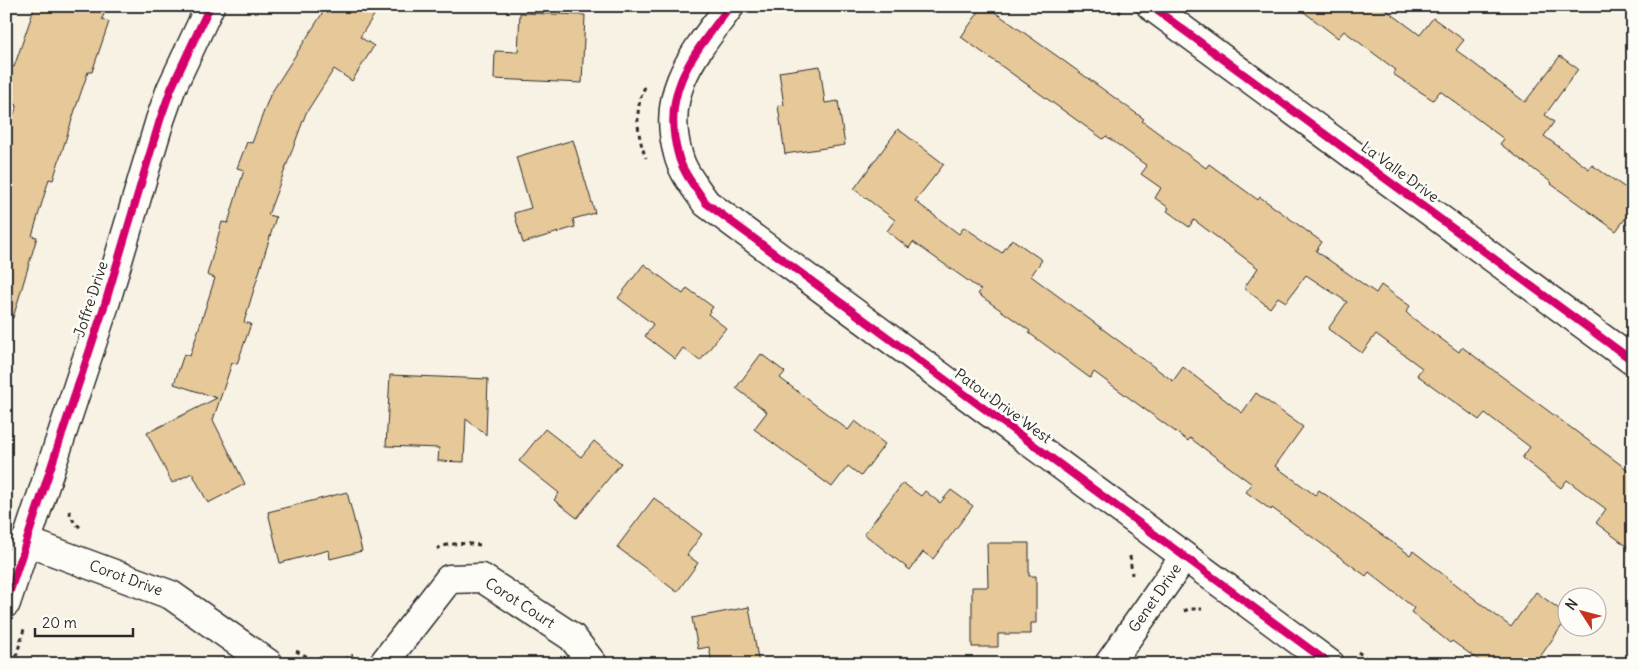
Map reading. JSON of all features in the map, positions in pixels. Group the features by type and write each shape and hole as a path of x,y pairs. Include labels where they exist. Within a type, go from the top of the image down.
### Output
{"street":[{"name":"Joffre Drive","path":"6,603 105,304 160,120 171,89 210,6"},
{"name":"Patou Drive West","path":"730,6 690,60 675,100 672,117 678,154 686,173 706,204 1330,664"},
{"name":"La Valle Drive","path":"1151,6 1633,361"},
{"name":"Corot Drive","path":"25,542 172,595 269,664"},
{"name":"Genet Drive","path":"1109,664 1184,557"},
{"name":"Corot Court","path":"383,664 449,580 482,578 572,637 593,664"}],"path":[{"path":"67,507 74,522 86,533"},
{"path":"1178,614 1189,609 1209,611"},
{"path":"14,664 26,624"},
{"path":"1350,646 1374,664"},
{"path":"293,649 305,657 325,664"}],"building":[{"path":"35,6 107,6 102,19 109,22 92,72 88,72 53,180 49,179 32,236 37,237 13,318 6,317 6,138 17,105 6,102 6,64 14,67"},
{"path":"327,6 380,6 360,37 374,46 352,81 334,69 306,113 268,215 276,217 244,322 251,324 237,364 232,363 213,420 245,484 208,503 192,473 172,483 147,433 217,398 174,384 184,354 190,356 215,278 207,275 222,222 228,223 244,170 237,168 247,142 252,143 270,95"},
{"path":"983,6 986,6 1144,119 1142,121 1206,168 1209,164 1258,200 1260,197 1322,242 1316,251 1376,293 1381,285 1410,306 1406,312 1410,316 1459,352 1462,347 1633,472 1633,551 1596,523 1606,509 1567,480 1561,488 1522,458 1530,447 1485,413 1479,420 1417,375 1422,368 1376,334 1362,353 1328,329 1347,302 1306,275 1286,302 1278,297 1270,308 1244,288 1258,268 1194,220 1189,227 1167,211 1169,208 1155,198 1161,188 1141,174 1147,166 1106,136 1103,139 961,37"},
{"path":"1296,6 1381,6 1420,35 1433,18 1464,40 1456,50 1525,102 1560,56 1578,69 1545,115 1554,122 1544,136 1589,169 1592,165 1633,193 1633,208 1616,231 1500,144 1504,139 1440,91 1433,100 1393,74 1396,70 1344,31 1338,38"},
{"path":"520,13 585,15 582,83 494,79 495,51 518,52"},
{"path":"820,66 825,103 838,101 845,145 785,154 778,106 784,105 779,72"},
{"path":"898,129 944,164 915,201 959,234 964,227 1002,253 1012,239 1042,260 1031,276 1173,381 1183,367 1242,413 1256,393 1303,427 1275,466 1315,495 1319,490 1410,555 1413,551 1511,627 1536,592 1556,607 1556,634 1535,664 1484,664 1452,641 1450,643 1411,612 1414,608 1369,572 1366,576 1272,508 1271,510 1246,492 1252,484 1190,438 1188,441 1094,372 1090,378 1029,333 1030,331 978,294 981,290 913,242 909,248 887,231 895,220 854,189"},
{"path":"573,140 595,213 573,219 575,227 523,243 514,213 531,208 516,157"},
{"path":"644,264 683,294 687,288 713,307 708,314 726,328 700,361 683,348 675,359 645,336 653,324 618,298"},
{"path":"761,354 785,372 780,378 848,430 855,421 885,444 861,476 848,466 832,487 754,429 767,412 736,388"},
{"path":"390,375 488,379 486,435 466,419 464,462 438,461 439,448 386,446"},
{"path":"545,429 581,457 594,441 621,463 577,518 554,500 559,493 519,461"},
{"path":"903,483 921,496 925,491 940,503 951,490 973,506 933,559 923,552 910,570 864,534"},
{"path":"347,492 362,551 330,559 329,550 280,563 268,512"},
{"path":"654,498 702,534 687,555 698,563 677,592 617,547"},
{"path":"987,543 1029,543 1029,576 1036,576 1036,623 1031,623 1031,634 998,634 998,647 972,647 972,587 988,587"},
{"path":"749,607 759,664 712,664 709,647 698,649 692,618"}],"cycle path":[{"path":"6,603 105,304 160,120 171,89 210,6"},
{"path":"730,6 693,57 677,91 674,110 674,131 680,161 706,203 1330,664"},
{"path":"1151,6 1633,361"}]}
